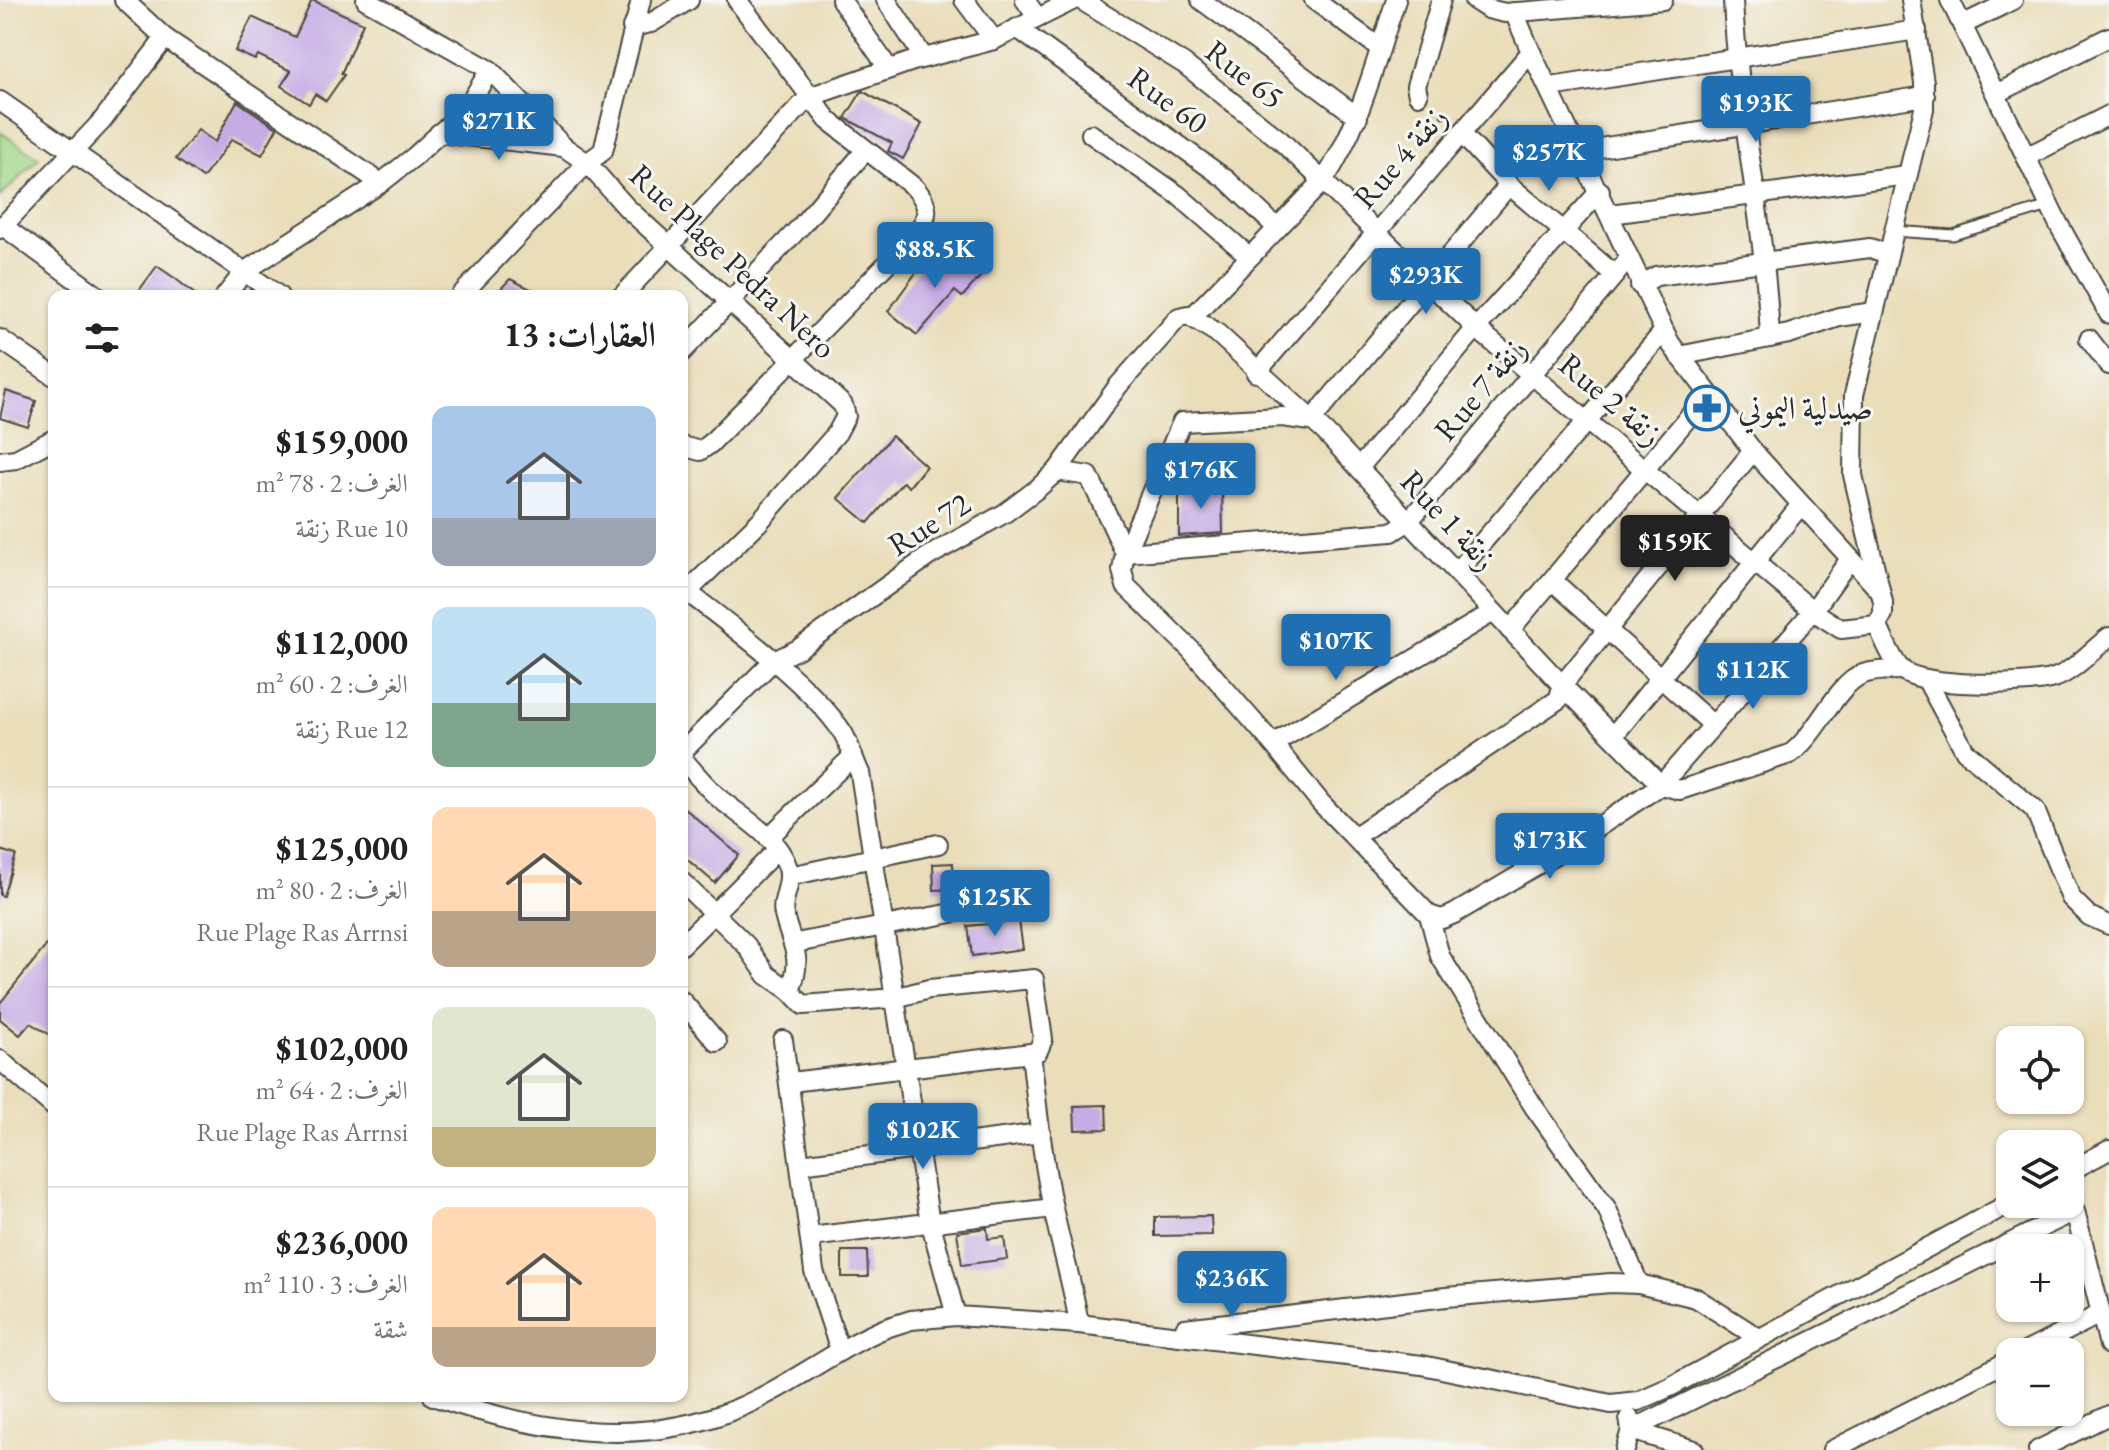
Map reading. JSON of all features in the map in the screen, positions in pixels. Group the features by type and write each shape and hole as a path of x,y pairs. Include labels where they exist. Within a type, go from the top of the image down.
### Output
{"street":[{"path":"124,0 165,38 381,183"},
{"name":"Rue Plage Pedra Nero","path":"366,0 490,70 564,147 587,163 627,208 671,244 791,361 840,400 846,410 842,427 759,522 688,586"},
{"path":"466,290 587,163 603,151 641,0"},
{"path":"632,27 651,23 689,0"},
{"path":"688,448 700,451 719,434 923,224 928,209 914,187 828,120 737,0"},
{"path":"841,0 889,69"},
{"path":"886,0 924,58"},
{"path":"964,0 994,40"},
{"path":"1025,0 1037,17"},
{"path":"628,290 809,97 924,58 994,40 1074,0"},
{"name":"Rue 65","path":"1081,0 1184,64 1280,140 1324,180"},
{"path":"1201,0 1358,117"},
{"path":"1314,0 1380,48"},
{"name":"Rue 72","path":"688,746 772,662 798,649 929,556 1005,513 1057,471 1118,386 1324,180 1344,148 1358,117 1396,0"},
{"path":"1418,95 1416,86 1441,0"},
{"path":"1474,0 1494,11 1514,12 1548,5 1649,1"},
{"path":"1733,0 1736,57 1766,262 1770,338"},
{"path":"1902,670 1877,625 1883,614 1851,458 1856,382 1925,96 1911,0"},
{"path":"1950,0 2089,283 2109,314"},
{"path":"1962,25 2013,0"},
{"path":"1514,12 1600,191 1640,285 1679,356 1800,506 1879,590"},
{"name":"Rue 60","path":"1017,28 1227,180 1277,228"},
{"path":"1551,87 1917,30"},
{"path":"1996,94 2109,37"},
{"path":"90,290 2,228 74,152 165,38"},
{"name":"Rue 4 زنقة","path":"1256,373 1376,229 1531,52"},
{"path":"230,290 245,271 381,183 466,109 490,70"},
{"path":"1581,151 1925,96"},
{"path":"0,101 271,290"},
{"path":"2026,157 2109,115"},
{"path":"439,133 564,147"},
{"path":"1461,133 1509,185 1615,275"},
{"path":"1091,134 1178,195 1249,256"},
{"path":"688,346 865,151"},
{"path":"1610,214 1907,175"},
{"name":"Rue 2 زنقة","path":"1324,180 1476,328 1533,372 1813,611 1841,629 1877,625"},
{"path":"1509,185 1311,421 1282,417 1182,422 1125,553 1122,570 1126,586 1190,649 1354,837 1429,915 1440,956 1534,1107 1607,1209 1639,1284"},
{"path":"1359,468 1476,328 1600,191"},
{"path":"1640,285 1656,276 1870,248 1888,254"},
{"name":"Rue 7 زنقة","path":"1409,521 1629,258"},
{"path":"1679,356 1770,338 1839,317 1874,312"},
{"name":"Rue 1 زنقة","path":"1186,316 1217,333 1359,468 1562,685 1661,785"},
{"path":"1457,572 1664,331"},
{"path":"0,339 48,372"},
{"path":"2089,339 2109,365"},
{"path":"1510,630 1554,582 1708,394"},
{"path":"0,461 16,459 48,442"},
{"path":"1354,837 1545,712 1559,699 1562,685 1753,451"},
{"path":"1057,471 1089,476 1125,553"},
{"path":"1614,735 1757,563 1800,506"},
{"path":"1125,553 1392,532 1409,521"},
{"path":"1429,915 1442,919 1454,914 1574,843 1661,785 1813,611 1850,559"},
{"path":"1554,582 1713,725"},
{"path":"688,593 772,662 845,736 862,783 931,1225 956,1316"},
{"path":"1273,744 1493,612"},
{"path":"1661,785 1680,790 1790,754 1804,744 1852,680 1865,673 1902,670 1926,679 1960,684 2026,683 2056,677 2109,637"},
{"path":"1926,679 1965,751 2035,810 2071,898 2089,916 2109,925"},
{"path":"688,939 714,914 852,757"},
{"path":"688,765 717,796 773,844 790,876 783,913 796,943 798,971 790,991"},
{"path":"790,876 938,844"},
{"path":"688,888 746,945 767,975 790,991 803,1005 811,1007 895,998 929,989 1032,978 1043,1039 1038,1051 791,1082"},
{"path":"796,943 993,905"},
{"path":"688,1008 717,1042"},
{"path":"783,1040 819,1293 840,1351"},
{"path":"1031,1053 1053,1208 1072,1280 1079,1324"},
{"path":"0,1060 48,1102"},
{"path":"800,1164 1041,1133"},
{"path":"2084,1163 2109,1150"},
{"path":"810,1237 931,1225 1053,1208"},
{"path":"454,1402 532,1424 601,1433 673,1427 736,1409 793,1381 840,1351 886,1328 911,1320 956,1316 1079,1324 1422,1365 1555,1394 1624,1404 1653,1395 1996,1211"},
{"path":"1631,1430 2075,1211 2109,1345"},
{"path":"1150,1332 1446,1297 1639,1284 1696,1298 1759,1338"},
{"path":"2053,1338 2100,1314"},
{"path":"1832,1450 1996,1367"},
{"path":"1624,1404 1631,1430 1625,1450"},
{"path":"2038,1450 2109,1415"},
{"path":"1631,1430 1694,1450"}],"lane":[{"path":"1893,231 1953,235 2050,205"}],"path":[{"path":"1418,95 1461,133"}],"green space":[{"path":"0,132 39,158 0,197"}],"building":[{"path":"312,0 363,23 341,74 344,75 326,101 315,94 309,104 281,86 291,71 258,55 255,60 235,51 252,17 295,37"},
{"path":"862,91 922,124 903,159 888,151 892,143 845,118"},
{"path":"237,101 277,128 262,155 232,139 203,178 176,159 198,130 215,142"},
{"path":"959,247 986,270 962,297 955,291 917,335 888,311 921,266 934,277"},
{"path":"157,266 190,290 139,290"},
{"path":"510,279 533,290 500,290"},
{"path":"6,391 36,401 28,427 0,418"},
{"path":"892,436 926,466 909,487 903,482 868,523 838,498"},
{"path":"1179,488 1222,488 1223,533 1179,536"},
{"path":"688,811 739,855 715,883 688,860"},
{"path":"0,850 16,855 3,896 0,895"},
{"path":"953,863 954,889 934,890 933,864"},
{"path":"1019,921 1023,949 972,956 968,926"},
{"path":"48,943 48,1034 30,1023 20,1035 0,1019 0,1003"},
{"path":"1106,1105 1107,1129 1075,1130 1074,1106"},
{"path":"1211,1216 1212,1235 1155,1236 1155,1217"},
{"path":"987,1228 988,1239 1004,1237 1007,1259 962,1265 957,1232"},
{"path":"842,1251 867,1251 868,1277 842,1277"}],"place":[{"name":"صيدلية اليموني","path":"1707,408"}]}
